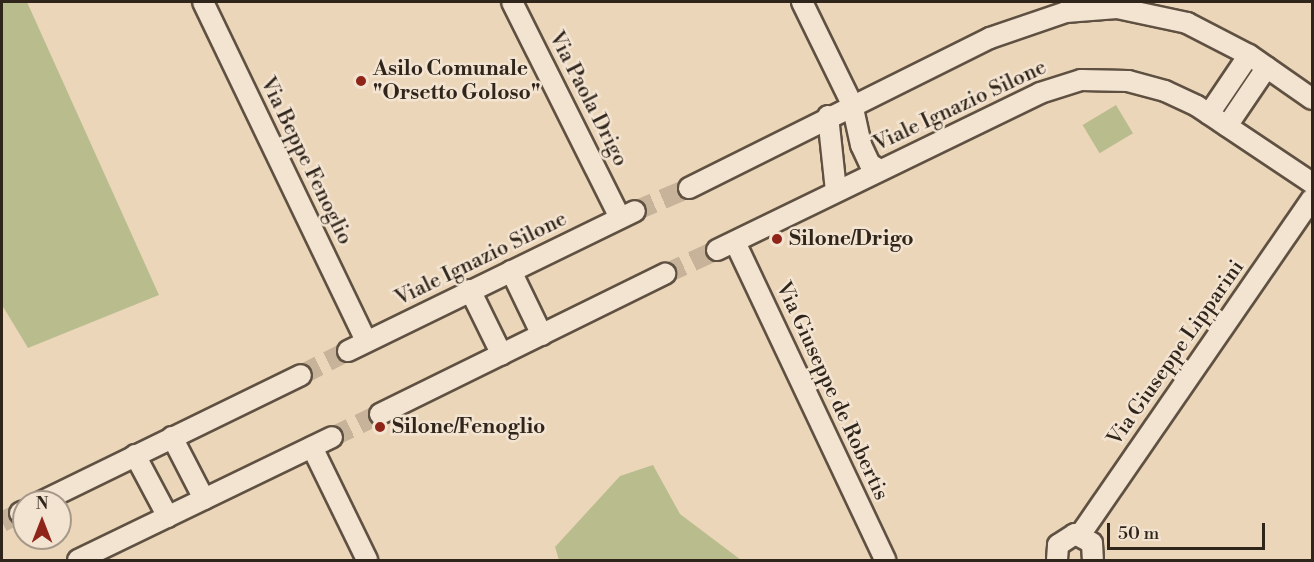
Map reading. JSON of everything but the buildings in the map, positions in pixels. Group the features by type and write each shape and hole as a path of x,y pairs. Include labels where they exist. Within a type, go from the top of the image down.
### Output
{"street":[{"name":"Via Beppe Fenoglio","path":"203,2 366,341"},
{"name":"Via Paola Drigo","path":"512,2 628,214"},
{"path":"802,2 852,104 861,146 870,164 880,170"},
{"path":"689,188 852,104 1054,8 1076,6 1117,8 1168,17 1207,32 1249,55 1312,99"},
{"path":"1209,114 1249,55"},
{"path":"1227,126 1267,67"},
{"name":"Viale Ignazio Silone","path":"726,246 1040,93 1081,80 1111,79 1151,86 1209,114 1312,183"},
{"path":"828,116 836,191"},
{"name":"Via Giuseppe Lipparini","path":"1057,561 1056,552 1062,540 1080,535 1312,199"},
{"name":"Viale Ignazio Silone","path":"348,351 628,214"},
{"name":"Via Giuseppe de Robertis","path":"726,246 885,561"},
{"path":"511,271 542,335"},
{"path":"380,414 665,274"},
{"path":"470,290 502,355"},
{"path":"66,490 300,375"},
{"path":"172,437 204,499"},
{"path":"78,561 332,437"},
{"path":"312,447 368,561"},
{"path":"135,455 168,517"},
{"path":"1080,535 1092,543 1093,561"}],"green space":[{"path":"2,2 27,2 159,295 28,348 2,305"},
{"path":"1116,105 1133,133 1100,153 1083,125"},
{"path":"653,465 680,514 741,560 559,560 555,547 620,476"}],"tunnel":[{"path":"635,211 689,188"},
{"path":"665,274 717,250"},
{"path":"301,375 348,351"},
{"path":"332,437 380,414"},
{"path":"2,522 12,517"}],"place":[{"name":"Asilo Comunale \"Orsetto Goloso\"","path":"361,81"},
{"name":"Silone/Drigo","path":"777,239"},
{"name":"Silone/Fenoglio","path":"380,427"}]}
